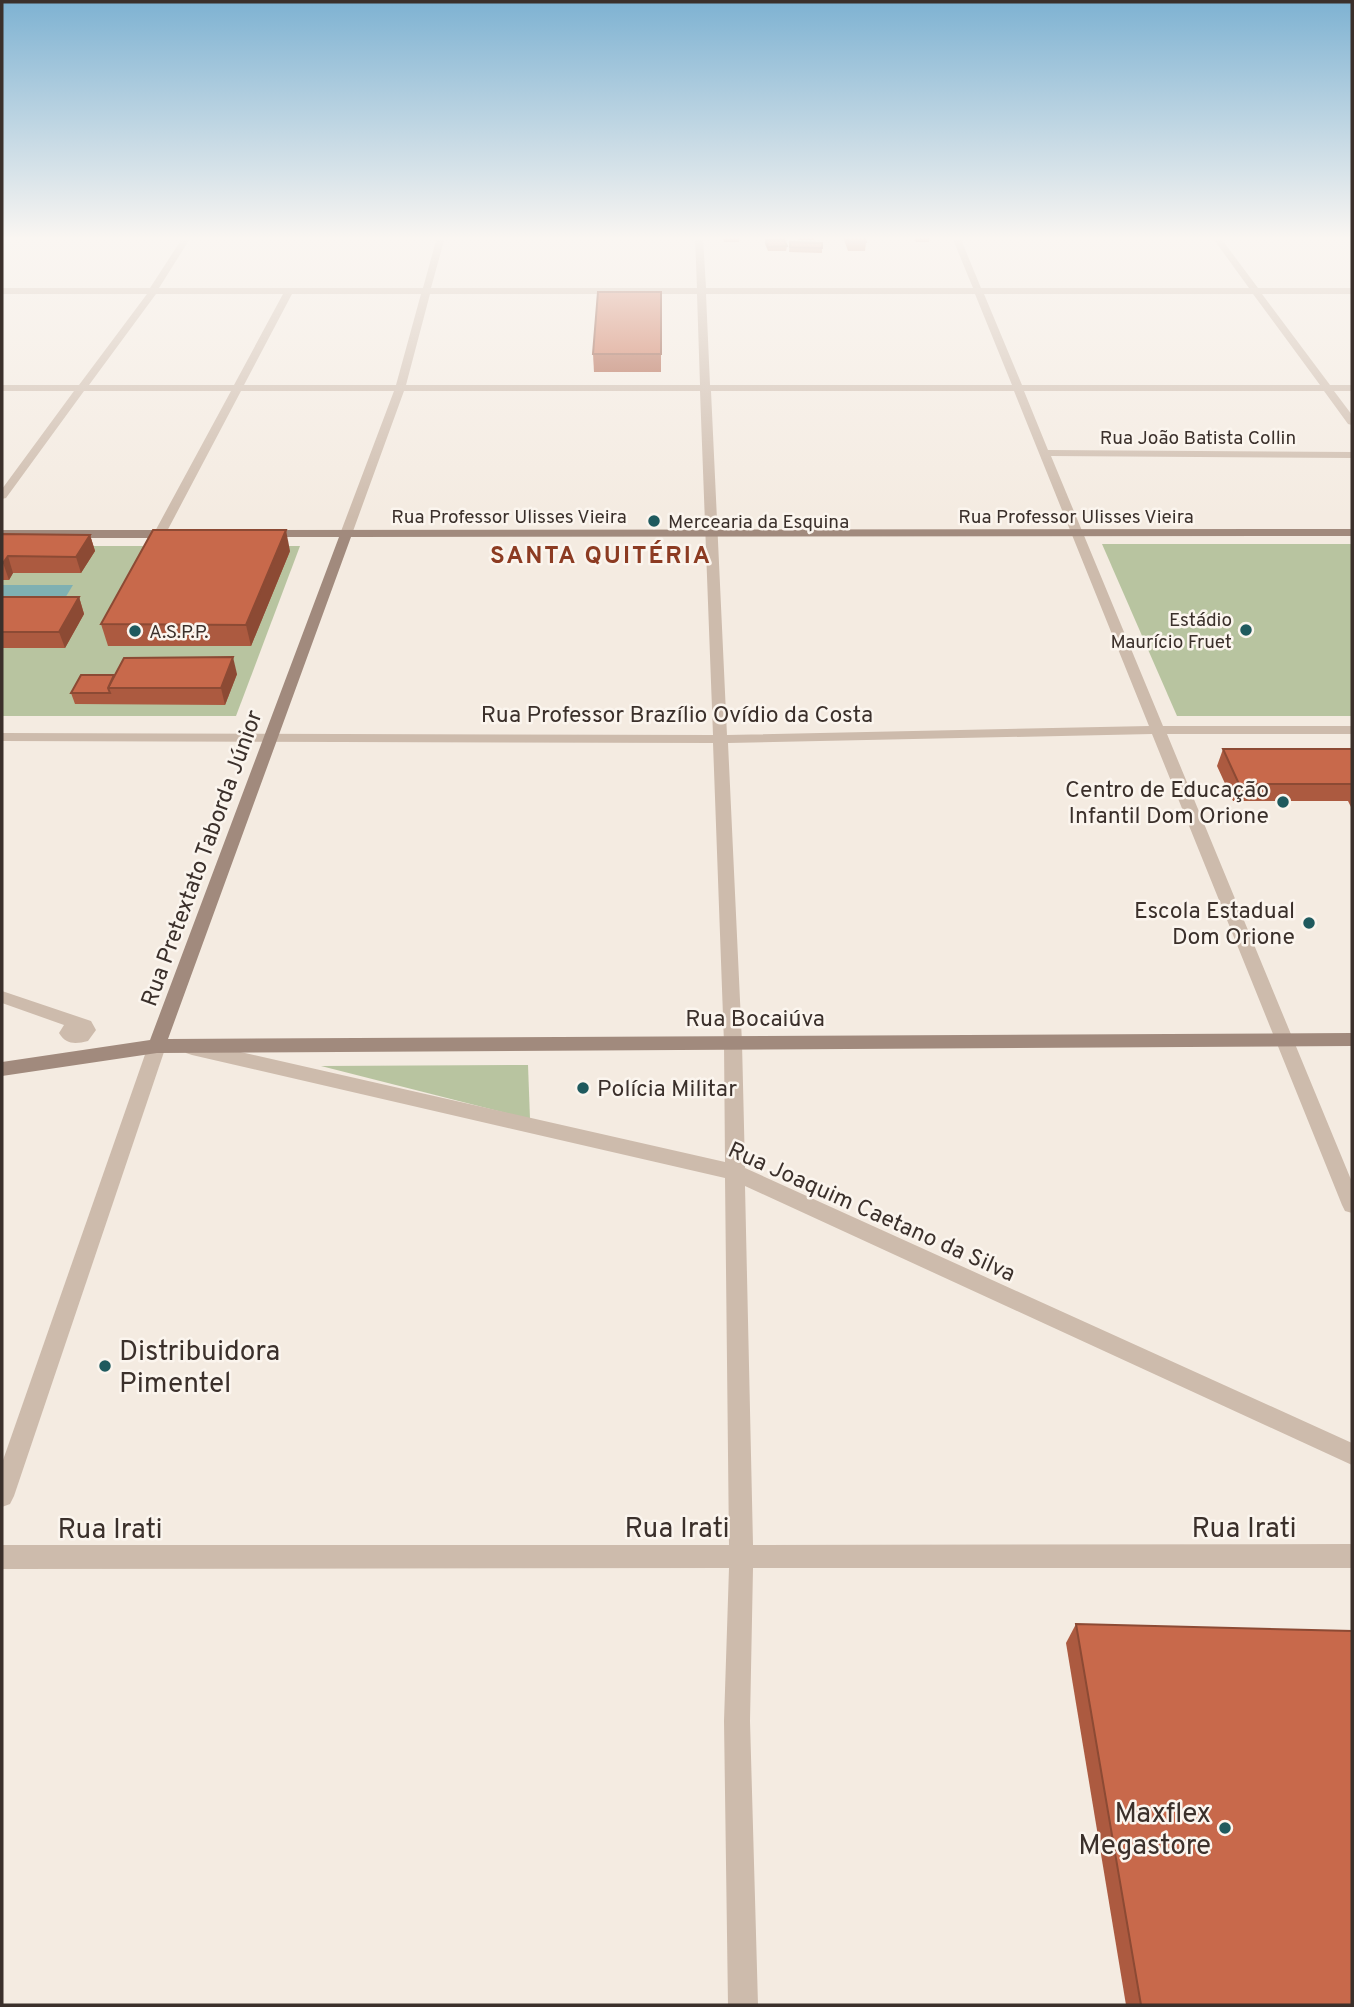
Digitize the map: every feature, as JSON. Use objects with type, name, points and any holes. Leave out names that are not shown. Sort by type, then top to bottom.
[{"type":"street","points":[[2,496],[124,331]]},
{"type":"street","points":[[159,534],[267,331]]},
{"type":"street","name":"Rua Pretextato Taborda Júnior","points":[[2,1496],[157,1046],[400,388],[415,331]]},
{"type":"street","points":[[703,331],[733,1043],[741,1557],[737,1721],[743,2005]]},
{"type":"street","points":[[995,331],[1352,1205]]},
{"type":"street","points":[[1283,331],[1352,422]]},
{"type":"street","points":[[2,388],[1352,388]]},
{"type":"street","name":"Rua João Batista Collin","points":[[1044,453],[1352,455]]},
{"type":"street","name":"Rua Professor Ulisses Vieira","points":[[253,534],[1352,533]]},
{"type":"street","points":[[2,534],[186,534]]},
{"type":"street","name":"Rua Professor Brazílio Ovídio da Costa","points":[[2,737],[718,738],[1158,730],[1352,730]]},
{"type":"street","points":[[2,997],[57,1014],[75,1024]]},
{"type":"street","name":"Rua Bocaiúva","points":[[2,1069],[157,1046],[1352,1040]]},
{"type":"street","name":"Rua Joaquim Caetano da Silva","points":[[185,1046],[734,1172],[1352,1454]]},
{"type":"street","name":"Rua Irati","points":[[2,1558],[1352,1556]]},
{"type":"green space","name":"Estádio Maurício Fruet","points":[[1102,544],[1352,544],[1352,716],[1177,716]]},
{"type":"green space","name":"A.S.P.P.","points":[[2,546],[300,546],[236,716],[2,716]]},
{"type":"green space","points":[[528,1065],[530,1119],[321,1066]]},
{"type":"water","points":[[2,585],[73,585],[62,603],[2,603]]},
{"type":"building","points":[[595,331],[661,331],[661,354],[593,354]]},
{"type":"building","points":[[153,530],[286,530],[246,625],[101,624]]},
{"type":"building","points":[[2,534],[90,535],[76,557],[8,556],[2,563]]},
{"type":"building","points":[[2,597],[79,597],[59,632],[2,632]]},
{"type":"building","points":[[233,657],[221,688],[108,688],[124,658]]},
{"type":"building","points":[[81,675],[114,675],[108,688],[110,693],[71,693]]},
{"type":"building","points":[[1223,749],[1352,749],[1352,784],[1239,784]]},
{"type":"building","name":"Maxflex Megastore","points":[[1076,1624],[1352,1631],[1352,2005],[1141,2005]]},
{"type":"place","name":"Mercearia da Esquina","points":[[654,521]]},
{"type":"place","name":"Estádio Maurício Fruet","points":[[1246,630]]},
{"type":"place","name":"A.S.P.P.","points":[[135,631]]},
{"type":"place","name":"Centro de Educação Infantil Dom Orione","points":[[1283,802]]},
{"type":"place","name":"Escola Estadual Dom Orione","points":[[1309,923]]},
{"type":"place","name":"Polícia Militar","points":[[583,1088]]},
{"type":"place","name":"Distribuidora Pimentel","points":[[105,1366]]},
{"type":"place","name":"Maxflex Megastore","points":[[1225,1828]]},
{"type":"district","name":"SANTA QUITÉRIA","points":[[601,555]]}]
